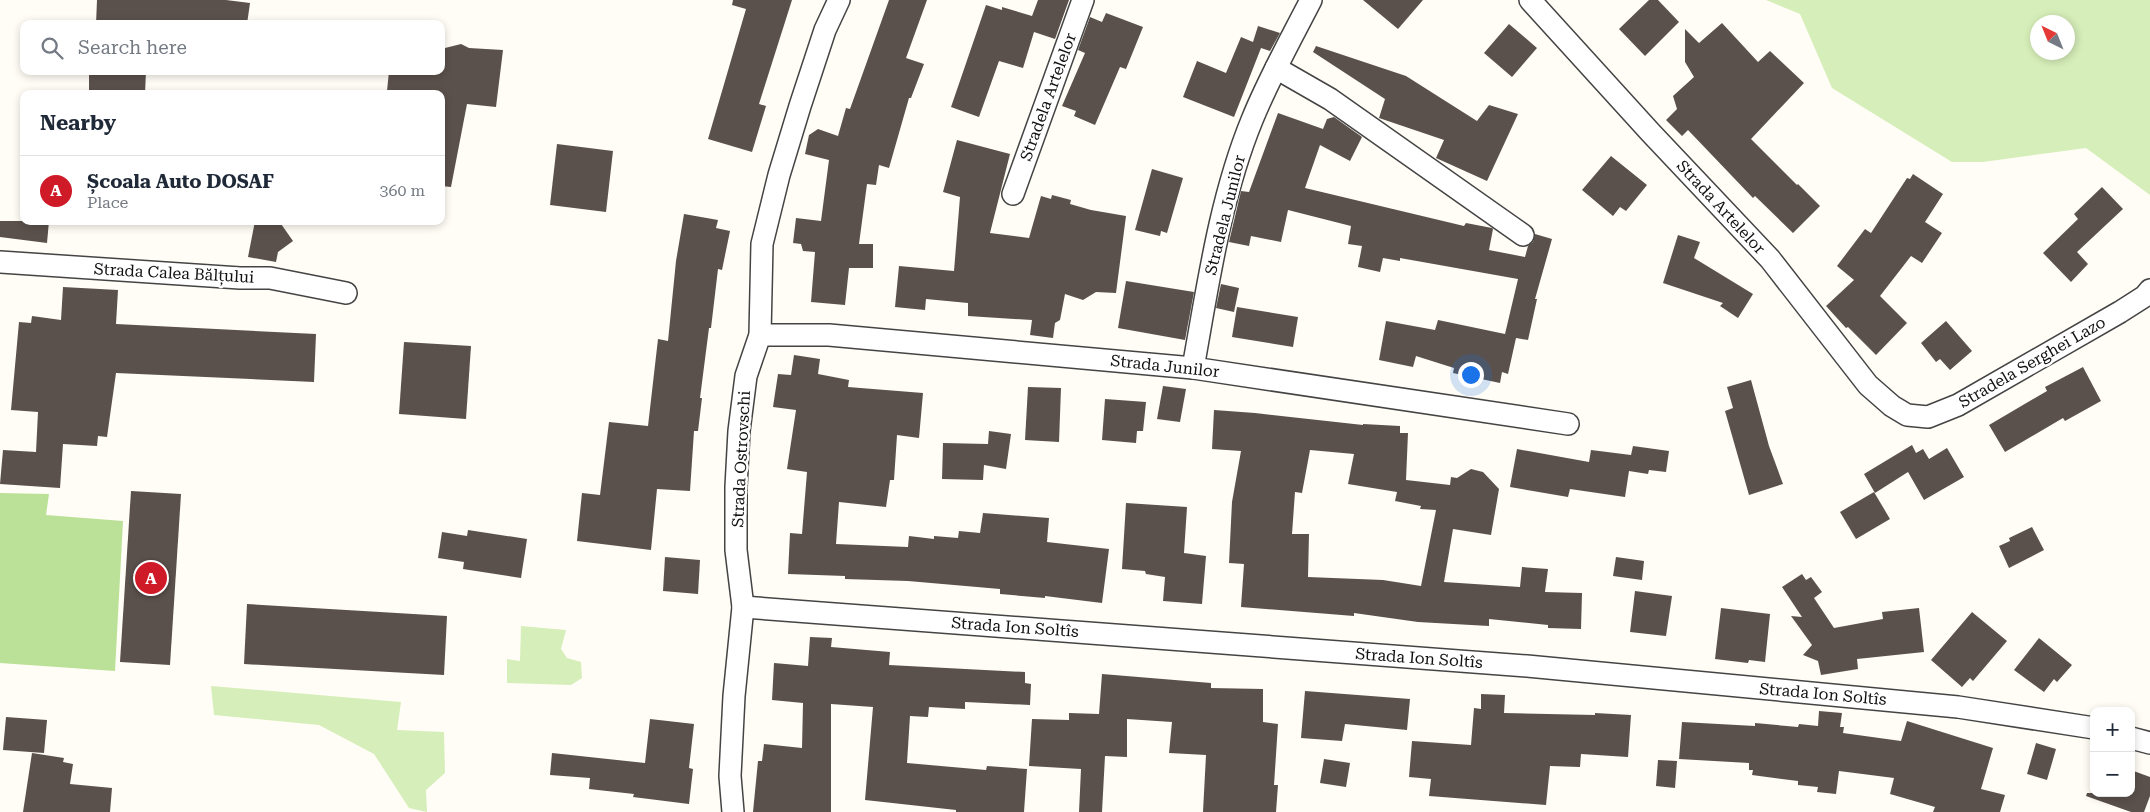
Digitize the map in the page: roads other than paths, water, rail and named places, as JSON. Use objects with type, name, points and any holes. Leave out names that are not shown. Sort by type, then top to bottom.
[{"type":"street","name":"Strada Ostrovschi","points":[[733,812],[730,776],[734,696],[743,607],[736,550],[736,487],[739,431],[746,376],[760,335],[762,244],[779,175],[800,106],[825,30],[839,0]]},
{"type":"street","name":"Stradela Artelelor","points":[[1013,194],[1083,0]]},
{"type":"street","name":"Stradela Junilor","points":[[1193,368],[1213,254],[1234,174],[1252,120],[1311,0]]},
{"type":"street","name":"Strada Artelelor","points":[[1530,0],[1651,133],[1770,259],[1868,385],[1892,406],[1907,415]]},
{"type":"street","points":[[1276,68],[1330,99],[1523,234]]},
{"type":"street","name":"Strada Calea Bălțului","points":[[0,262],[240,278],[270,278],[346,293]]},
{"type":"street","name":"Stradela Serghei Lazo","points":[[1907,415],[1928,417],[1958,405],[2148,294]]},
{"type":"street","name":"Strada Junilor","points":[[760,335],[829,335],[1193,368],[1568,424]]},
{"type":"street","name":"Strada Ion Soltîs","points":[[743,607],[1546,668],[1958,707],[2090,727]]},
{"type":"street","points":[[2135,739],[2150,743]]},
{"type":"place","name":"Școala Auto DOSAF","points":[[151,578]]}]
